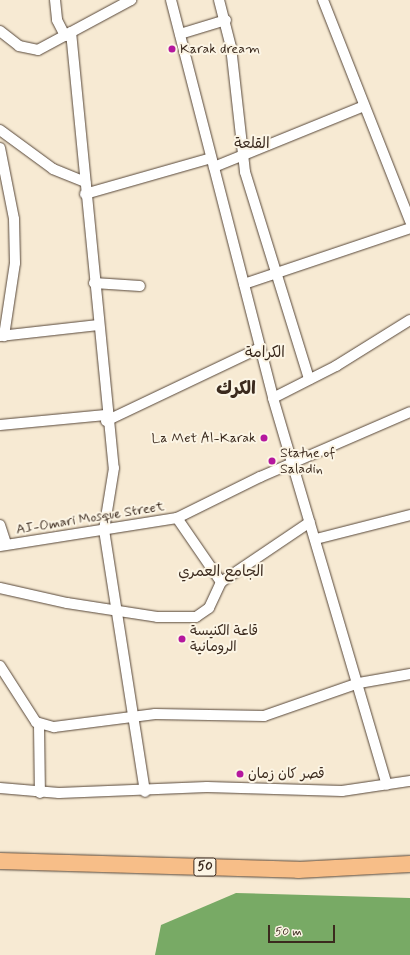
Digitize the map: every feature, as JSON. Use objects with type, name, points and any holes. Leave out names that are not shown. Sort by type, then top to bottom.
[{"type":"main road","name":"50","points":[[0,861],[298,870],[410,864]]},
{"type":"street","points":[[55,0],[57,20],[68,34],[85,182],[106,418],[114,468],[104,530],[115,609],[135,718],[145,792]]},
{"type":"street","points":[[0,31],[19,46],[32,50],[45,48],[131,0]]},
{"type":"street","points":[[171,0],[273,398],[359,683],[387,785]]},
{"type":"street","points":[[219,0],[226,20],[242,157],[274,272],[309,380]]},
{"type":"street","points":[[323,0],[410,221]]},
{"type":"street","points":[[180,34],[226,20]]},
{"type":"street","points":[[85,194],[242,157],[364,106]]},
{"type":"street","points":[[0,130],[53,169],[85,182]]},
{"type":"street","points":[[0,148],[14,219],[15,263],[2,336],[98,325]]},
{"type":"street","points":[[244,284],[274,272],[410,228]]},
{"type":"street","points":[[94,283],[140,286]]},
{"type":"street","points":[[273,398],[309,380],[410,320]]},
{"type":"street","points":[[0,425],[106,418],[260,348]]},
{"type":"street","name":"AI-Omari Mosque Street","points":[[3,545],[176,518],[292,464],[410,412]]},
{"type":"street","points":[[316,539],[410,515]]},
{"type":"street","points":[[176,518],[221,582]]},
{"type":"street","points":[[0,588],[67,603],[115,609],[157,617],[196,617],[209,608],[221,582],[310,522]]},
{"type":"street","points":[[0,525],[3,545]]},
{"type":"street","points":[[0,666],[39,726],[40,793]]},
{"type":"street","points":[[39,726],[54,727],[135,718],[155,714],[264,716],[359,683],[410,674]]},
{"type":"street","points":[[0,788],[40,793],[145,792],[207,788],[342,791],[410,781]]},
{"type":"green space","points":[[236,893],[410,898],[410,955],[155,955],[161,925]]},
{"type":"place","name":"Karak dream","points":[[172,49]]},
{"type":"place","name":"La Met Al-Karak","points":[[264,438]]},
{"type":"place","name":"Statue of Saladin","points":[[272,461]]},
{"type":"place","name":"قاعة الكنيسة الرومانية","points":[[182,639]]},
{"type":"place","name":"قصر كان زمان","points":[[240,774]]},
{"type":"district","name":"القلعة","points":[[252,145]]},
{"type":"district","name":"الكرامة","points":[[265,354]]},
{"type":"district","name":"الكرك","points":[[236,389]]},
{"type":"district","name":"الجامع العمري","points":[[221,573]]}]
